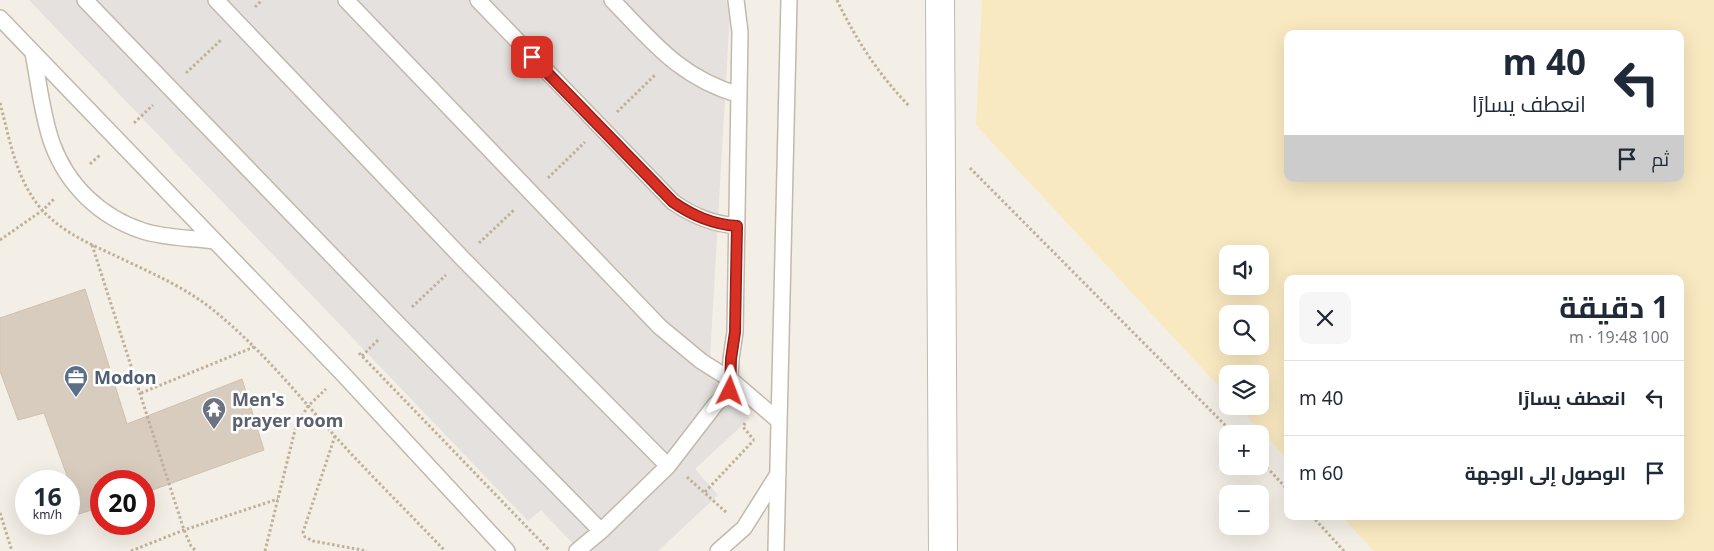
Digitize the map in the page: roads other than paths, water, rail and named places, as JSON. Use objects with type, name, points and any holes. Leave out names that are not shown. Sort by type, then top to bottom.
[{"type":"street","points":[[940,0],[943,551]]},
{"type":"lane","points":[[85,0],[601,531]]},
{"type":"lane","points":[[216,0],[464,258],[668,466]]},
{"type":"lane","points":[[346,0],[660,327],[701,361],[731,380],[779,420]]},
{"type":"lane","points":[[478,0],[673,202],[703,220],[737,226]]},
{"type":"lane","points":[[612,0],[671,60],[703,82],[739,95]]},
{"type":"lane","points":[[577,551],[601,531],[668,466],[715,405],[730,391],[731,359],[735,332],[740,32],[736,0]]},
{"type":"lane","points":[[776,551],[789,0]]},
{"type":"lane","points":[[0,18],[342,374],[507,551]]},
{"type":"lane","points":[[33,53],[52,142],[72,182],[87,198],[104,212],[123,223],[144,231],[214,241]]},
{"type":"lane","points":[[718,551],[744,528],[778,474]]},
{"type":"place","name":"Modon","points":[[76,398]]},
{"type":"place","name":"Men's prayer room","points":[[214,430]]}]
